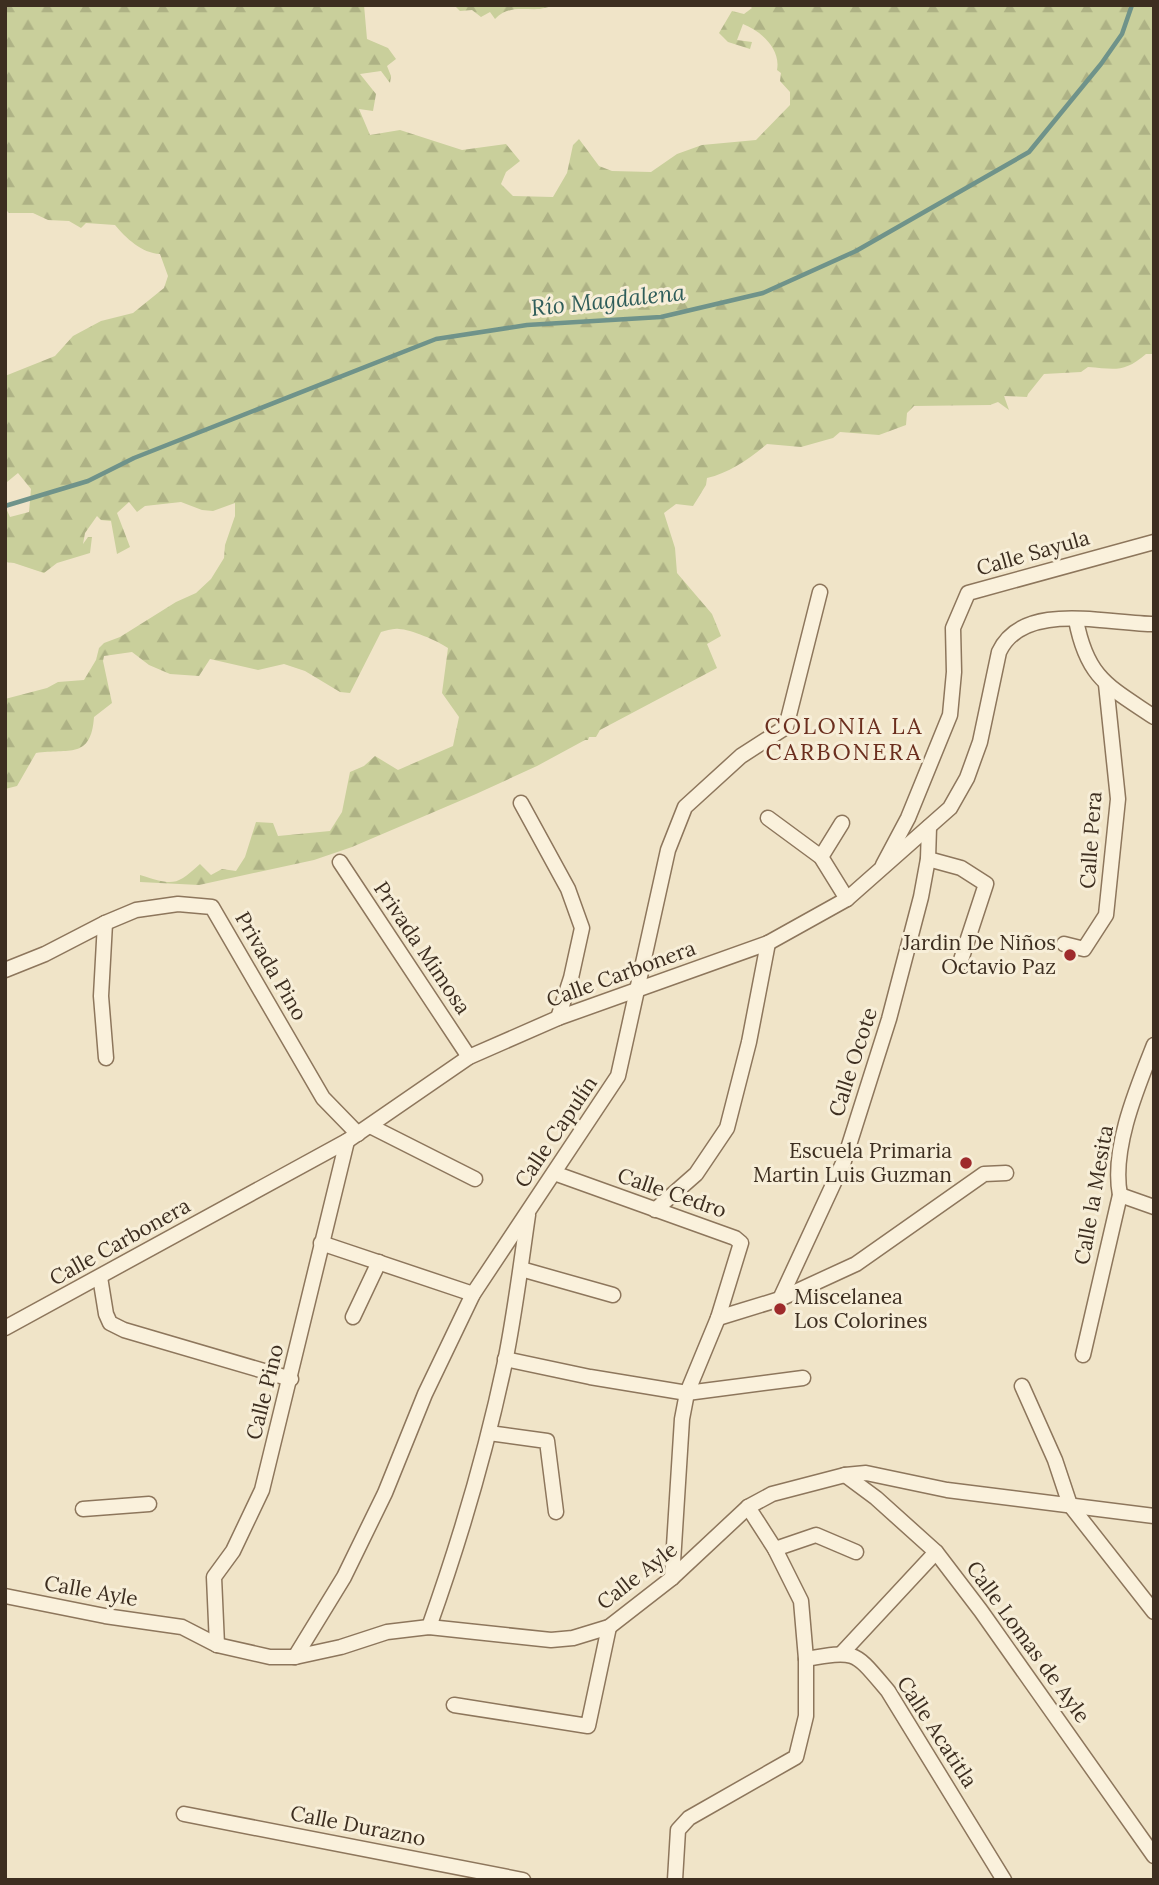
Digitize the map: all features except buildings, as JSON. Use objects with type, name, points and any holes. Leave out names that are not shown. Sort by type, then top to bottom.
[{"type":"street","name":"Calle Sayula","points":[[879,873],[908,818],[950,715],[954,672],[953,628],[968,593],[1154,542]]},
{"type":"street","name":"Calle Capulín","points":[[295,1657],[344,1577],[385,1493],[425,1394],[473,1294],[618,1076],[668,850],[685,807],[741,756],[786,727],[820,592]]},
{"type":"street","name":"Calle Carbonera","points":[[5,1328],[352,1138],[469,1057],[558,1018],[768,943],[847,899],[950,808],[967,778],[980,742],[999,652],[1004,640],[1017,629],[1035,622],[1056,619],[1154,624]]},
{"type":"street","points":[[1076,620],[1087,661],[1106,684],[1154,717]]},
{"type":"street","name":"Calle Pera","points":[[1065,944],[1084,949],[1106,915],[1118,799],[1106,684]]},
{"type":"street","points":[[521,803],[568,890],[582,928],[571,978],[558,1018]]},
{"type":"street","points":[[768,818],[821,857],[847,899]]},
{"type":"street","points":[[821,857],[842,823]]},
{"type":"street","name":"Calle Ocote","points":[[780,1300],[844,1161],[890,1019],[928,859],[929,827]]},
{"type":"street","points":[[928,859],[961,868],[986,884],[960,963]]},
{"type":"street","name":"Privada Mimosa","points":[[340,862],[469,1057]]},
{"type":"street","name":"Privada Pino","points":[[105,923],[136,910],[178,904],[212,907],[323,1098],[352,1138]]},
{"type":"street","points":[[5,970],[45,954],[105,923],[102,996],[106,1058]]},
{"type":"street","points":[[656,1210],[696,1174],[727,1128],[749,1042],[768,943]]},
{"type":"street","name":"Calle la Mesita","points":[[1083,1355],[1120,1195],[1118,1171],[1124,1139],[1154,1045]]},
{"type":"street","points":[[370,1125],[475,1179]]},
{"type":"street","name":"Calle Pino","points":[[217,1644],[214,1577],[233,1551],[262,1490],[291,1379],[321,1243],[352,1138]]},
{"type":"street","name":"Calle Cedro","points":[[554,1173],[735,1237],[741,1243],[718,1318]]},
{"type":"street","points":[[672,1578],[682,1419],[687,1393],[718,1318],[780,1300],[856,1264],[984,1174],[1006,1173]]},
{"type":"street","points":[[1120,1195],[1154,1207]]},
{"type":"street","points":[[429,1628],[459,1543],[489,1433],[505,1359],[529,1210]]},
{"type":"street","points":[[321,1243],[473,1294]]},
{"type":"street","points":[[353,1317],[379,1262]]},
{"type":"street","points":[[521,1269],[613,1296]]},
{"type":"street","points":[[100,1277],[106,1314],[110,1322],[117,1326],[291,1379]]},
{"type":"street","points":[[505,1359],[687,1393],[803,1378]]},
{"type":"street","points":[[1022,1385],[1055,1460],[1070,1506],[1154,1612]]},
{"type":"street","points":[[489,1433],[547,1441],[556,1512]]},
{"type":"street","name":"Calle Ayle","points":[[5,1596],[91,1614],[182,1627],[217,1644],[271,1657],[295,1657],[341,1647],[387,1632],[429,1628],[551,1640],[573,1638],[609,1628],[672,1578],[748,1507],[772,1494],[845,1475],[866,1473],[947,1490],[1154,1516]]},
{"type":"street","name":"Calle Lomas de Ayle","points":[[845,1475],[876,1498],[936,1552],[989,1622],[1154,1856]]},
{"type":"street","points":[[83,1508],[149,1504]]},
{"type":"street","points":[[686,1880],[675,1879],[678,1830],[689,1818],[796,1757],[806,1716],[806,1659],[801,1601],[775,1549],[748,1507]]},
{"type":"street","points":[[775,1549],[816,1535],[856,1552]]},
{"type":"street","points":[[806,1659],[842,1653],[936,1552]]},
{"type":"street","points":[[454,1705],[588,1726],[609,1628]]},
{"type":"street","name":"Calle Acatitla","points":[[842,1653],[855,1656],[866,1665],[888,1691],[1004,1880]]},
{"type":"street","name":"Calle Durazno","points":[[184,1814],[523,1880]]},
{"type":"green space","points":[[5,5],[364,5],[367,39],[388,48],[396,59],[387,66],[391,76],[390,83],[381,71],[360,74],[376,94],[373,111],[359,109],[370,135],[400,130],[462,150],[506,144],[520,161],[506,172],[501,184],[513,196],[553,197],[567,173],[573,145],[579,139],[599,166],[612,171],[651,172],[677,154],[702,145],[756,140],[790,105],[790,92],[780,81],[781,73],[777,70],[776,55],[763,36],[743,24],[737,40],[752,42],[750,49],[728,42],[719,33],[732,11],[744,14],[752,8],[749,5],[1154,5],[1154,354],[1146,354],[1125,367],[1088,367],[1081,372],[1044,374],[1027,397],[1004,396],[1009,410],[998,402],[990,405],[914,406],[907,413],[906,425],[879,435],[840,432],[833,438],[801,447],[767,444],[738,465],[707,478],[706,485],[693,506],[676,504],[664,513],[675,548],[677,573],[712,614],[721,636],[707,644],[717,668],[600,730],[596,737],[589,737],[588,740],[537,766],[352,847],[314,860],[199,885],[140,882],[140,875],[173,882],[185,877],[200,864],[211,875],[222,869],[236,871],[245,857],[256,822],[273,823],[278,836],[330,831],[342,812],[350,772],[364,766],[375,756],[398,770],[453,746],[459,717],[442,693],[448,648],[404,630],[381,632],[350,693],[340,692],[305,671],[284,664],[258,670],[210,659],[199,676],[170,674],[149,665],[132,652],[104,656],[112,703],[94,717],[88,740],[83,746],[68,751],[36,753],[17,786],[5,789],[5,699],[47,688],[58,682],[84,680],[104,643],[120,637],[176,602],[196,593],[211,579],[224,558],[225,545],[235,516],[235,503],[213,511],[181,502],[145,506],[137,512],[129,502],[117,513],[130,547],[117,554],[111,521],[101,520],[97,516],[85,533],[83,544],[88,537],[92,537],[90,553],[57,563],[44,573],[5,562],[5,506],[10,517],[29,512],[31,489],[18,473],[7,482],[5,376],[55,356],[73,336],[101,321],[133,313],[164,288],[168,276],[160,254],[140,248],[115,225],[86,223],[81,228],[69,221],[48,220],[33,213],[9,213],[5,209]]},
{"type":"green space","points":[[454,5],[557,5],[540,9],[511,10],[495,19],[490,12],[481,17],[472,10],[460,11]]},
{"type":"waterway","name":"Río Magdalena","points":[[5,506],[88,481],[134,458],[436,339],[527,325],[661,317],[763,293],[856,251],[1029,152],[1101,64],[1122,34],[1132,5]]},
{"type":"place","name":"Jardin De Niños Octavio Paz","points":[[1070,955]]},
{"type":"place","name":"Escuela Primaria Martin Luis Guzman","points":[[966,1163]]},
{"type":"place","name":"Miscelanea Los Colorines","points":[[780,1309]]},
{"type":"district","name":"COLONIA LA CARBONERA","points":[[844,739]]}]
